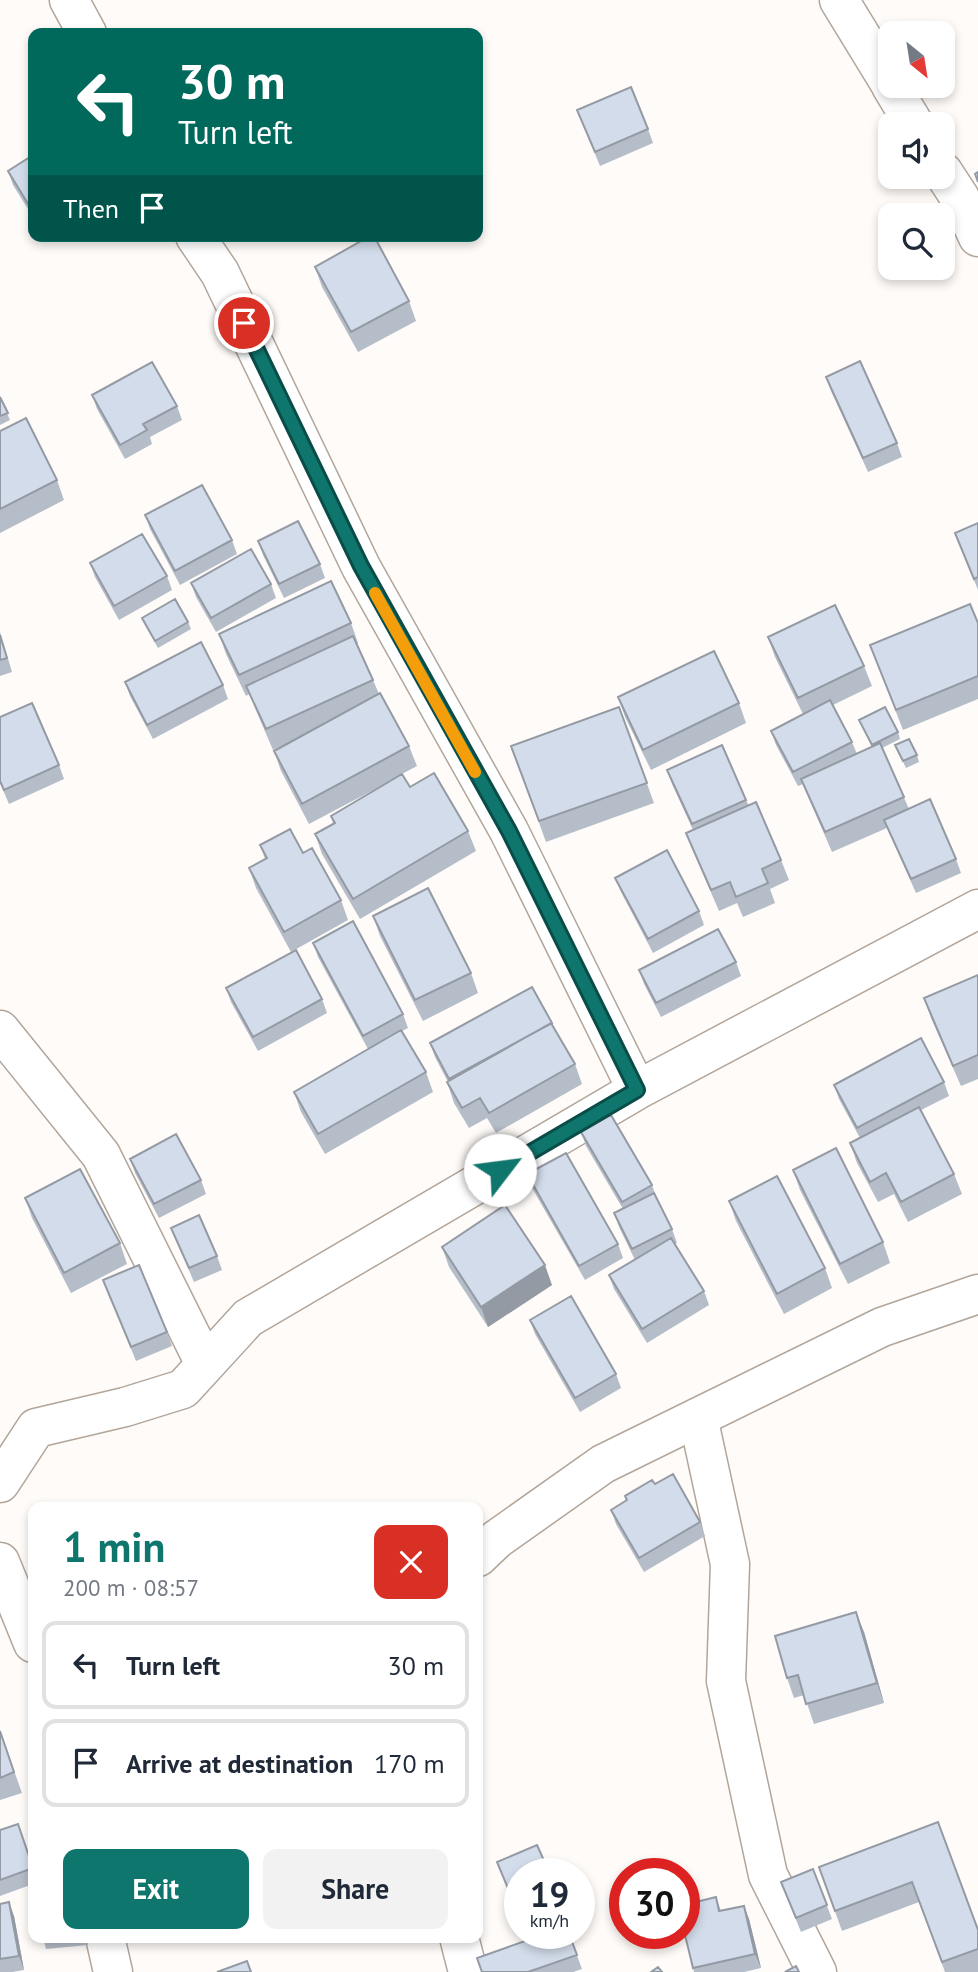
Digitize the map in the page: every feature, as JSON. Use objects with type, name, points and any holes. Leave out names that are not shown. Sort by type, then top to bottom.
[{"type":"street","points":[[69,0],[85,28]]},
{"type":"street","points":[[839,0],[878,64]]},
{"type":"street","points":[[954,189],[978,237]]},
{"type":"street","points":[[199,242],[220,273],[361,566],[509,831],[637,1090]]},
{"type":"street","points":[[0,1483],[36,1428],[183,1390],[248,1318],[637,1090],[978,909]]},
{"type":"street","points":[[0,1030],[101,1155],[205,1364]]},
{"type":"street","points":[[483,1552],[497,1539],[603,1464],[882,1327],[978,1294]]},
{"type":"street","points":[[882,1327],[978,1303]]},
{"type":"street","points":[[698,1417],[730,1564],[726,1681],[768,1875],[817,1972]]},
{"type":"street","points":[[0,1562],[28,1631]]},
{"type":"street","points":[[106,1943],[113,1972]]},
{"type":"street","points":[[461,1943],[468,1972]]},
{"type":"building","points":[[631,87],[648,129],[595,152],[577,110]]},
{"type":"building","points":[[28,158],[28,204],[8,171]]},
{"type":"building","points":[[359,242],[377,242],[409,301],[351,332],[315,267]]},
{"type":"building","points":[[860,361],[897,443],[863,458],[826,377]]},
{"type":"building","points":[[152,362],[177,406],[143,424],[147,430],[120,445],[92,395]]},
{"type":"building","points":[[0,397],[8,413],[0,416]]},
{"type":"building","points":[[26,418],[57,480],[0,509],[0,431]]},
{"type":"building","points":[[202,485],[232,540],[175,571],[145,515]]},
{"type":"building","points":[[298,521],[320,564],[279,584],[258,541]]},
{"type":"building","points":[[978,523],[978,577],[974,579],[955,533]]},
{"type":"building","points":[[142,534],[167,576],[114,606],[90,563]]},
{"type":"building","points":[[251,549],[271,584],[211,618],[191,583]]},
{"type":"building","points":[[331,581],[351,623],[239,675],[219,634]]},
{"type":"building","points":[[175,599],[188,622],[155,641],[142,618]]},
{"type":"building","points":[[970,604],[978,623],[978,676],[896,710],[870,645]]},
{"type":"building","points":[[835,605],[864,666],[798,698],[768,637]]},
{"type":"building","points":[[0,635],[7,658],[0,660]]},
{"type":"building","points":[[353,636],[373,680],[266,729],[246,686]]},
{"type":"building","points":[[201,642],[223,685],[147,725],[125,682]]},
{"type":"building","points":[[714,651],[739,703],[643,750],[618,697]]},
{"type":"building","points":[[380,693],[409,746],[302,804],[274,751]]},
{"type":"building","points":[[830,700],[852,742],[793,772],[771,731]]},
{"type":"building","points":[[32,703],[59,765],[4,790],[0,781],[0,717]]},
{"type":"building","points":[[619,707],[647,783],[539,821],[511,746]]},
{"type":"building","points":[[885,707],[898,732],[872,745],[859,720]]},
{"type":"building","points":[[909,739],[917,755],[903,761],[895,745]]},
{"type":"building","points":[[880,743],[904,797],[825,832],[801,779]]},
{"type":"building","points":[[722,745],[746,800],[692,824],[667,770]]},
{"type":"building","points":[[434,773],[468,831],[353,899],[315,834],[335,823],[331,816],[402,774],[410,787]]},
{"type":"building","points":[[930,799],[956,859],[911,879],[884,820]]},
{"type":"building","points":[[756,802],[781,860],[762,869],[768,883],[736,897],[730,882],[711,890],[686,833]]},
{"type":"building","points":[[290,829],[303,853],[312,848],[341,900],[284,932],[249,868],[267,858],[260,845]]},
{"type":"building","points":[[667,850],[699,911],[648,939],[615,878]]},
{"type":"building","points":[[428,888],[471,973],[415,1000],[373,916]]},
{"type":"building","points":[[353,921],[403,1014],[363,1036],[313,943]]},
{"type":"building","points":[[718,929],[736,962],[656,1003],[639,970]]},
{"type":"building","points":[[296,950],[322,999],[253,1037],[226,988]]},
{"type":"building","points":[[978,975],[978,1055],[953,1066],[924,998]]},
{"type":"building","points":[[532,987],[552,1023],[449,1079],[430,1043]]},
{"type":"building","points":[[551,1023],[575,1064],[489,1113],[480,1098],[462,1108],[447,1082]]},
{"type":"building","points":[[401,1030],[426,1072],[318,1134],[294,1092]]},
{"type":"building","points":[[921,1038],[944,1082],[857,1128],[834,1085]]},
{"type":"building","points":[[919,1107],[954,1174],[901,1202],[886,1173],[870,1182],[850,1143]]},
{"type":"building","points":[[611,1115],[652,1185],[622,1202],[581,1132]]},
{"type":"building","points":[[176,1134],[201,1180],[154,1204],[130,1159]]},
{"type":"building","points":[[836,1148],[883,1242],[840,1264],[793,1170]]},
{"type":"building","points":[[566,1153],[618,1244],[579,1266],[527,1174]]},
{"type":"building","points":[[80,1169],[120,1243],[64,1273],[25,1198]]},
{"type":"building","points":[[777,1176],[825,1268],[777,1294],[729,1201]]},
{"type":"building","points":[[654,1193],[672,1229],[632,1249],[614,1213]]},
{"type":"building","points":[[505,1205],[545,1265],[481,1307],[442,1247]]},
{"type":"building","points":[[199,1215],[217,1256],[189,1268],[171,1228]]},
{"type":"building","points":[[671,1238],[704,1291],[642,1329],[609,1275]]},
{"type":"building","points":[[139,1265],[167,1332],[131,1347],[103,1280]]},
{"type":"building","points":[[571,1296],[616,1374],[575,1398],[530,1320]]},
{"type":"building","points":[[673,1474],[700,1522],[639,1558],[611,1510],[627,1500],[625,1496],[652,1480],[655,1484]]},
{"type":"building","points":[[856,1612],[877,1683],[806,1704],[798,1675],[787,1678],[775,1636]]},
{"type":"building","points":[[0,1731],[14,1772],[0,1778]]},
{"type":"building","points":[[938,1822],[978,1930],[978,1949],[942,1962],[912,1882],[835,1911],[819,1867]]},
{"type":"building","points":[[18,1824],[28,1853],[28,1870],[0,1880],[0,1830]]},
{"type":"building","points":[[537,1845],[543,1858],[506,1858]]},
{"type":"building","points":[[504,1859],[504,1879],[497,1862]]},
{"type":"building","points":[[813,1869],[827,1905],[796,1918],[781,1882]]},
{"type":"building","points":[[716,1897],[719,1911],[744,1906],[755,1954],[693,1968],[688,1949],[700,1949],[700,1901]]},
{"type":"building","points":[[9,1902],[19,1956],[0,1959],[0,1904]]},
{"type":"building","points":[[504,1948],[575,1949],[577,1955],[528,1972],[482,1972],[477,1958]]},
{"type":"building","points":[[247,1961],[251,1972],[217,1972]]},
{"type":"building","points":[[796,1966],[799,1972],[785,1972]]},
{"type":"slow traffic","points":[[375,593],[475,772]]},
{"type":"route","points":[[244,323],[361,566],[509,831],[637,1090],[500,1170]]}]
